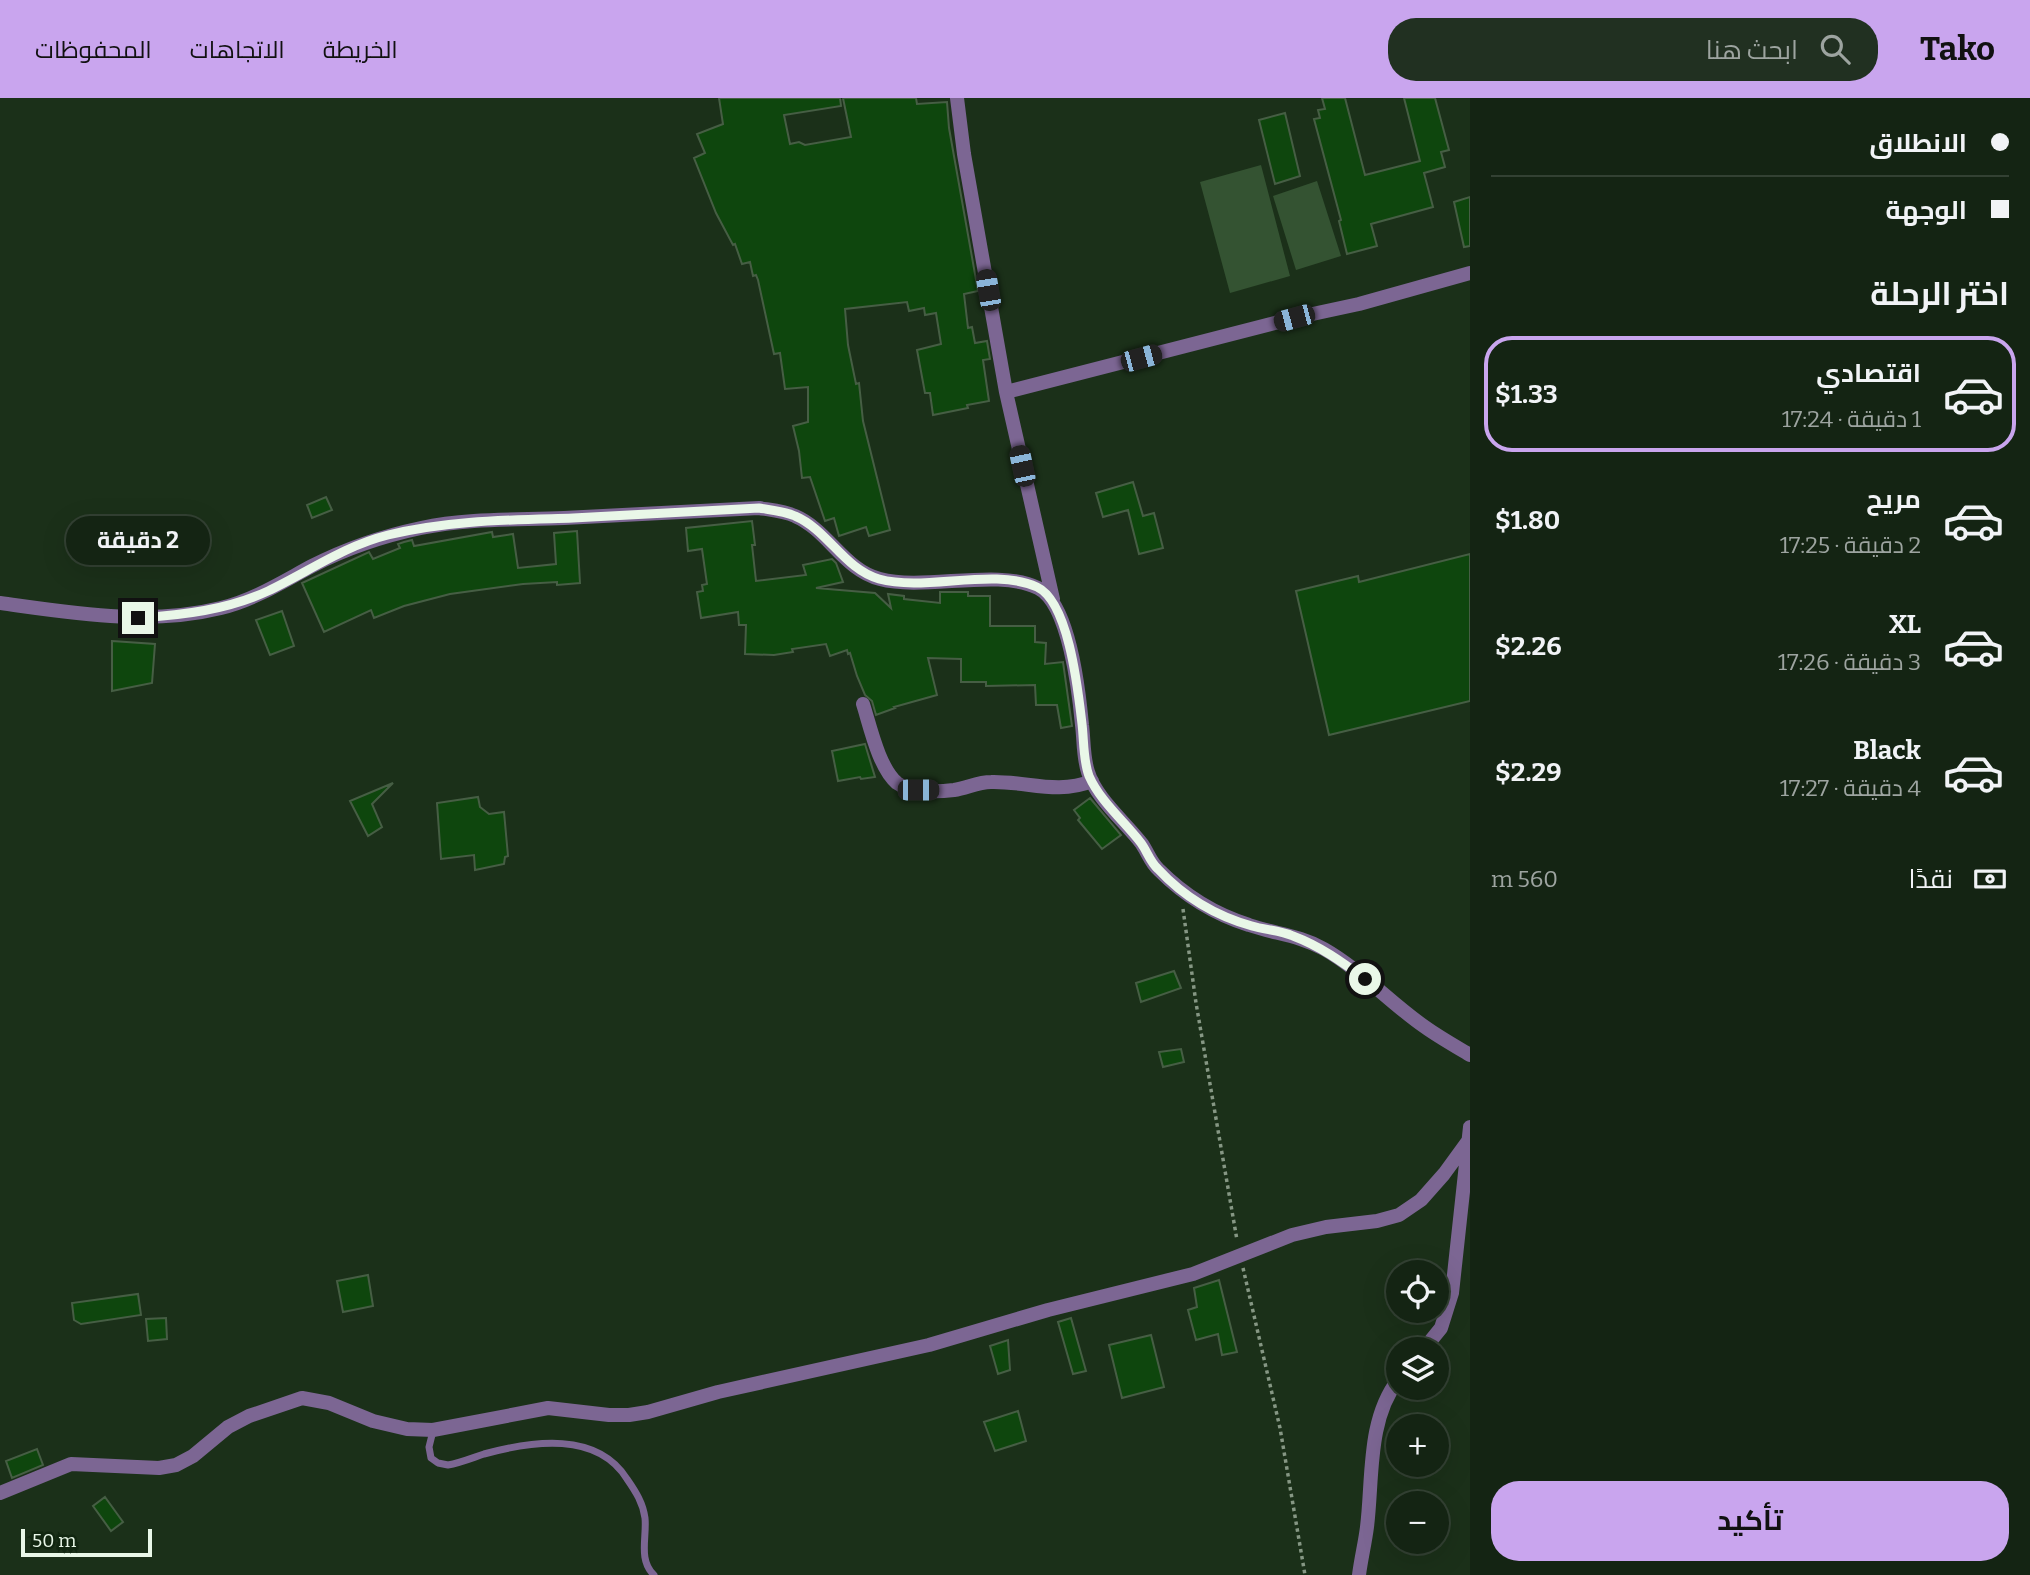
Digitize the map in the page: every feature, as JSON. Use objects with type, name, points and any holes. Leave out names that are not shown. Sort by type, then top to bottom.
[{"type":"street","points":[[957,98],[964,153],[1006,392],[1052,599],[1066,634],[1088,773],[1092,781],[1142,844],[1157,868],[1180,890],[1200,904],[1228,917],[1251,926],[1290,934],[1325,950],[1424,1027],[1470,1055]]},
{"type":"street","points":[[1006,392],[1294,318],[1359,304],[1470,273]]},
{"type":"street","points":[[0,603],[138,618],[185,615],[222,608],[268,591],[313,565],[355,546],[425,527],[491,521],[759,508],[796,516],[843,557],[864,572],[880,579],[911,582],[1016,582],[1038,588],[1052,599]]},
{"type":"street","points":[[863,704],[886,771],[904,788],[955,790],[980,782],[993,782],[1063,789],[1076,788],[1092,781]]},
{"type":"street","points":[[0,1493],[71,1464],[159,1468],[176,1465],[193,1456],[228,1427],[249,1416],[302,1398],[329,1403],[373,1421],[407,1429],[433,1430],[548,1408],[609,1416],[648,1412],[719,1392],[929,1345],[1048,1310],[1193,1274],[1292,1235],[1315,1229],[1377,1222],[1399,1215],[1421,1200],[1444,1174],[1469,1134]]},
{"type":"street","points":[[1434,1337],[1441,1328],[1452,1293],[1469,1134]]},
{"type":"street","points":[[1359,1575],[1367,1529],[1376,1429],[1386,1399]]},
{"type":"lane","points":[[433,1430],[429,1447],[430,1458],[448,1465],[510,1448],[547,1444],[581,1445],[603,1453],[621,1469],[639,1497],[645,1521],[645,1558],[649,1571],[654,1575]]},
{"type":"path","points":[[1180,890],[1196,1003],[1240,1256],[1280,1428],[1305,1575]]},
{"type":"green space","points":[[1261,165],[1290,276],[1230,293],[1200,182]]},
{"type":"green space","points":[[1317,181],[1341,256],[1296,270],[1273,196]]},
{"type":"building","points":[[719,98],[840,98],[841,106],[784,115],[790,144],[799,142],[805,145],[851,137],[843,98],[916,98],[917,104],[947,102],[949,128],[978,291],[964,294],[968,328],[972,327],[975,343],[987,341],[990,359],[983,360],[989,401],[933,415],[930,393],[925,393],[917,350],[941,344],[936,313],[925,315],[924,308],[909,311],[907,302],[845,309],[848,345],[856,384],[859,383],[863,421],[890,530],[869,536],[866,527],[839,536],[834,518],[825,521],[810,477],[802,478],[793,426],[808,422],[808,387],[785,389],[780,353],[774,354],[758,280],[756,275],[753,276],[750,262],[742,264],[735,244],[733,245],[716,213],[694,158],[705,153],[697,134],[723,124]]},
{"type":"building","points":[[1322,98],[1345,98],[1365,175],[1420,161],[1404,98],[1435,98],[1449,150],[1441,152],[1445,167],[1424,173],[1433,207],[1371,224],[1377,246],[1347,254],[1339,221],[1341,220],[1314,119],[1320,118],[1318,110],[1325,109]]},
{"type":"building","points":[[1285,113],[1300,176],[1275,184],[1259,120]]},
{"type":"building","points":[[1470,197],[1470,246],[1464,247],[1454,202]]},
{"type":"building","points":[[1133,482],[1143,516],[1154,513],[1163,548],[1139,554],[1128,510],[1103,517],[1096,493]]},
{"type":"building","points":[[326,497],[332,510],[312,518],[307,505]]},
{"type":"building","points":[[752,521],[756,581],[806,575],[803,565],[832,559],[843,582],[816,588],[875,593],[891,608],[888,594],[904,596],[904,599],[940,603],[940,592],[968,592],[968,596],[990,596],[990,626],[1035,626],[1035,642],[1046,643],[1045,664],[1063,662],[1072,726],[1061,728],[1057,705],[1036,705],[1035,685],[986,686],[986,682],[961,682],[961,659],[928,658],[937,695],[876,715],[847,650],[830,656],[826,644],[792,649],[793,652],[774,655],[745,654],[746,625],[739,625],[738,612],[701,618],[697,592],[703,591],[702,585],[707,584],[702,549],[688,551],[686,528]]},
{"type":"building","points":[[577,531],[580,583],[523,584],[450,594],[404,606],[374,618],[371,610],[324,632],[302,583],[369,552],[373,559],[400,548],[398,544],[404,542],[412,540],[414,546],[492,532],[493,537],[513,534],[518,568],[556,564],[554,533]]},
{"type":"building","points":[[1470,554],[1470,701],[1329,735],[1296,591],[1358,576],[1359,582]]},
{"type":"building","points":[[282,611],[294,646],[270,655],[256,620]]},
{"type":"building","points":[[112,641],[155,644],[152,683],[112,691]]},
{"type":"building","points":[[865,744],[875,777],[838,781],[832,751]]},
{"type":"building","points":[[393,783],[372,804],[382,827],[368,836],[350,801]]},
{"type":"building","points":[[478,797],[480,807],[489,814],[504,812],[508,856],[505,857],[504,864],[475,870],[474,855],[441,859],[437,803]]},
{"type":"building","points":[[1090,798],[1121,835],[1102,849],[1078,820],[1080,818],[1074,810]]},
{"type":"building","points":[[1174,971],[1181,988],[1141,1002],[1136,983]]},
{"type":"building","points":[[1181,1049],[1184,1062],[1163,1067],[1159,1052]]},
{"type":"building","points":[[368,1275],[373,1306],[343,1312],[337,1281]]},
{"type":"building","points":[[1219,1280],[1237,1352],[1222,1355],[1218,1334],[1196,1340],[1188,1310],[1197,1307],[1194,1288]]},
{"type":"building","points":[[138,1294],[141,1315],[81,1324],[74,1320],[72,1303]]},
{"type":"building","points":[[166,1318],[167,1339],[148,1341],[146,1319]]},
{"type":"building","points":[[1071,1318],[1086,1371],[1073,1374],[1058,1322]]},
{"type":"building","points":[[1151,1335],[1164,1387],[1122,1398],[1109,1345]]},
{"type":"building","points":[[1008,1340],[1010,1370],[998,1374],[990,1346]]},
{"type":"building","points":[[1018,1411],[1026,1441],[995,1451],[984,1422]]},
{"type":"building","points":[[37,1449],[43,1465],[12,1478],[6,1461]]},
{"type":"building","points":[[105,1497],[123,1522],[111,1531],[93,1506]]},
{"type":"route","points":[[138,618],[185,615],[222,608],[268,591],[313,565],[355,546],[425,527],[491,521],[759,508],[796,516],[821,535],[843,557],[864,572],[880,579],[911,582],[1016,582],[1038,588],[1052,599],[1066,634],[1074,672],[1088,773],[1099,792],[1142,844],[1149,859],[1180,890],[1200,904],[1251,926],[1290,934],[1325,950],[1365,979]]}]
